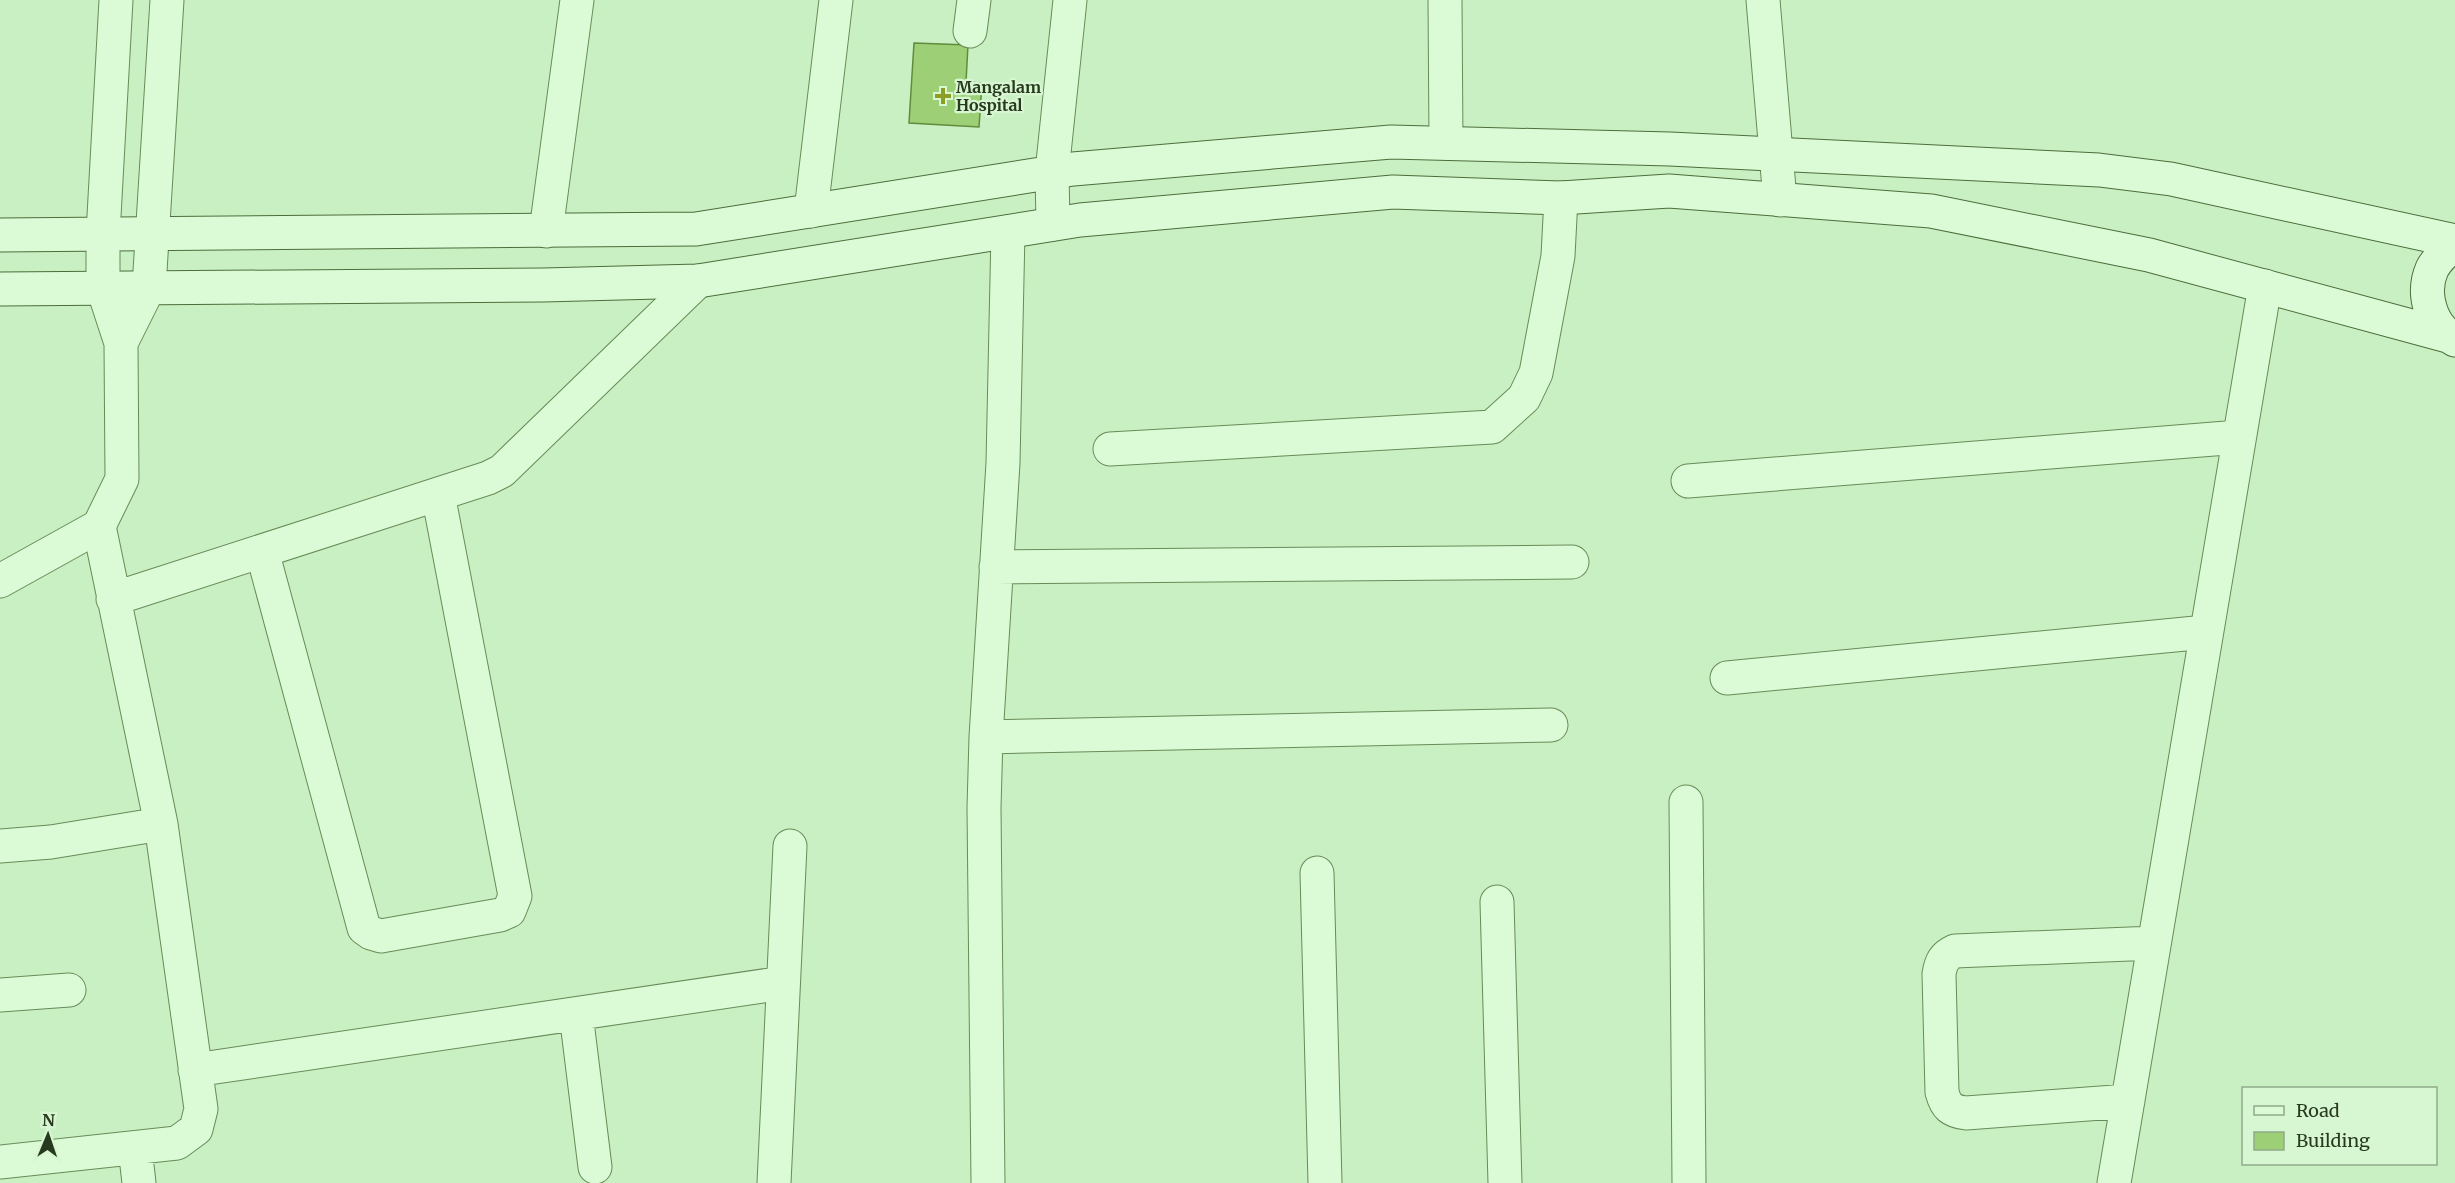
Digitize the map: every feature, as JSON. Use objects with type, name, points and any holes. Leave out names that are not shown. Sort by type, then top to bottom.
[{"type":"street","points":[[0,581],[99,526],[122,478],[120,343],[103,288],[103,234],[116,0]]},
{"type":"street","points":[[120,343],[149,288],[167,0]]},
{"type":"street","points":[[546,231],[577,0]]},
{"type":"street","points":[[811,211],[837,0]]},
{"type":"street","points":[[1053,224],[1052,172],[1070,0]]},
{"type":"street","points":[[1445,0],[1446,143]]},
{"type":"street","points":[[1763,0],[1780,200]]},
{"type":"street","points":[[0,235],[696,229],[1052,172],[1391,142],[1775,154],[2099,170],[2160,178],[2455,243]]},
{"type":"street","points":[[0,289],[543,285],[698,281],[1080,220],[1393,192],[1561,198],[1669,191],[1931,211],[2149,255],[2452,338]]},
{"type":"street","points":[[1110,449],[1492,427],[1524,398],[1536,373],[1558,256],[1561,198]]},
{"type":"street","points":[[988,1183],[984,808],[986,737],[1003,463],[1008,232]]},
{"type":"street","points":[[2452,338],[2436,323],[2429,305],[2428,288],[2432,269],[2455,243]]},
{"type":"street","points":[[114,599],[488,478],[502,471],[698,281]]},
{"type":"street","points":[[2114,1183],[2265,286]]},
{"type":"street","points":[[1688,481],[2239,437]]},
{"type":"street","points":[[262,551],[364,928],[381,936],[500,915],[509,910],[515,896],[438,494]]},
{"type":"street","points":[[0,1162],[177,1143],[196,1129],[201,1109],[160,824],[99,526]]},
{"type":"street","points":[[996,567],[1572,562]]},
{"type":"street","points":[[1727,678],[2206,632]]},
{"type":"street","points":[[986,737],[1551,725]]},
{"type":"street","points":[[1686,802],[1689,1183]]},
{"type":"street","points":[[0,846],[51,842],[160,824]]},
{"type":"street","points":[[774,1183],[790,846]]},
{"type":"street","points":[[1317,873],[1325,1183]]},
{"type":"street","points":[[1497,902],[1505,1183]]},
{"type":"street","points":[[2127,1101],[1966,1113],[1954,1111],[1946,1105],[1942,1092],[1940,964],[1946,955],[1955,951],[2154,943]]},
{"type":"street","points":[[195,1070],[783,983]]},
{"type":"street","points":[[0,995],[69,990]]},
{"type":"street","points":[[576,1014],[595,1167]]},
{"type":"street","points":[[135,1148],[139,1183]]},
{"type":"building","points":[[914,43],[968,45],[966,82],[982,83],[979,127],[909,123]]},
{"type":"place","name":"Mangalam Hospital","points":[[943,96]]}]
